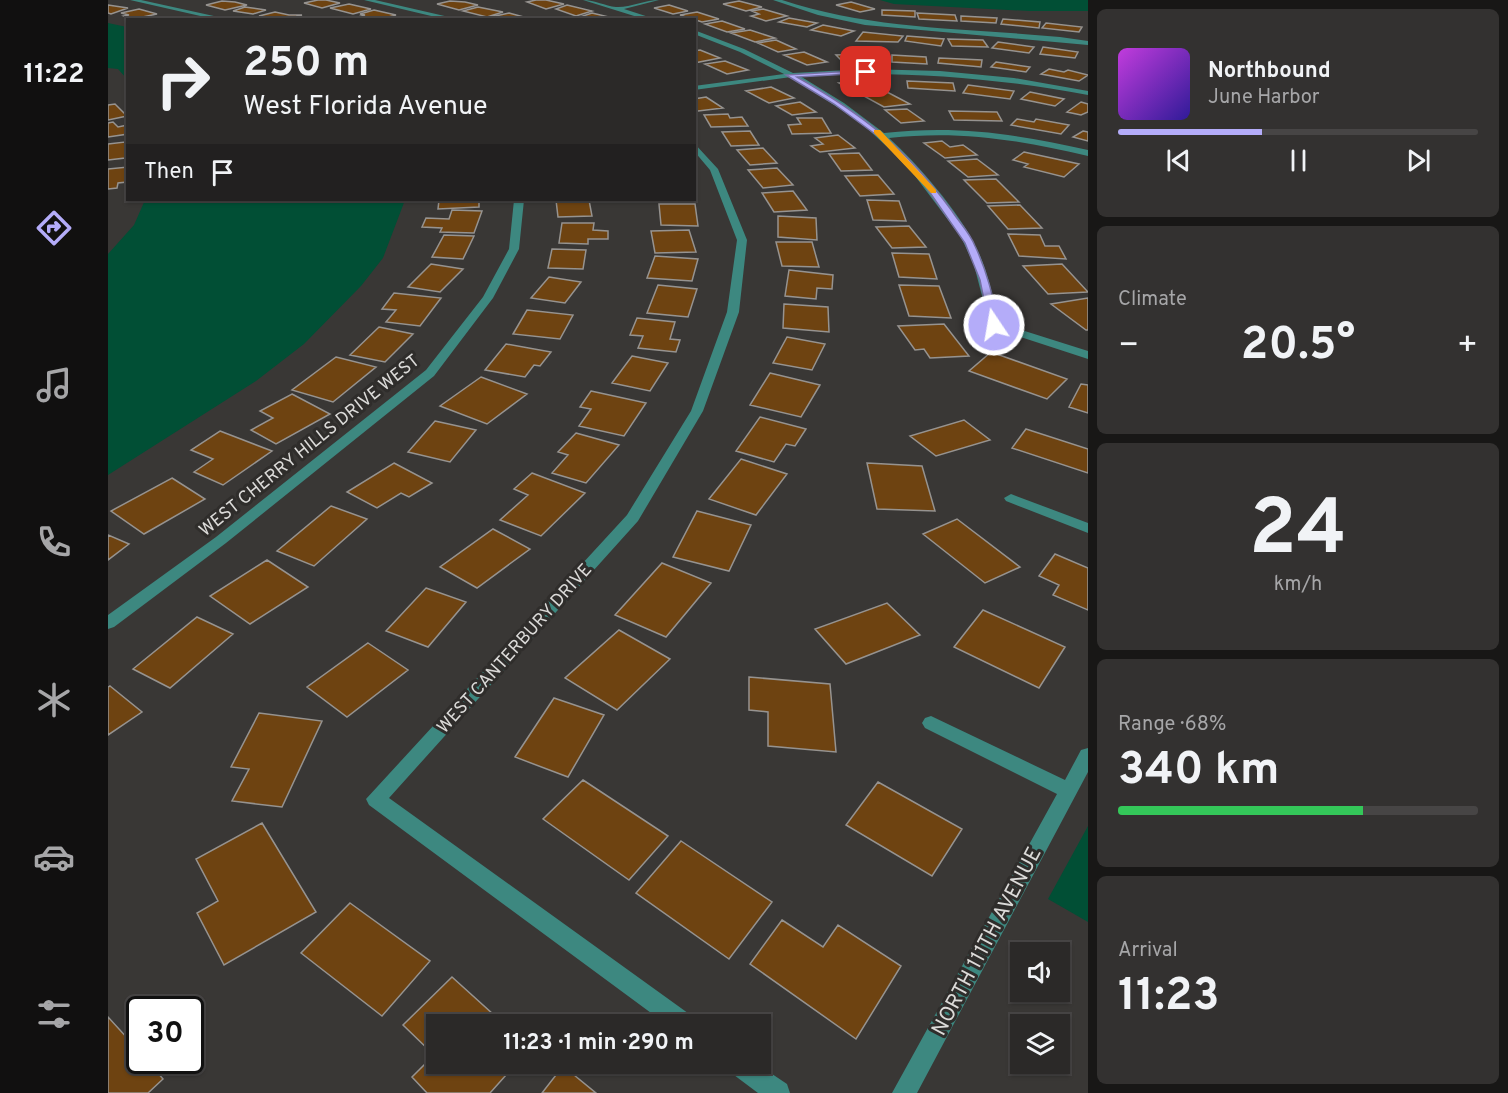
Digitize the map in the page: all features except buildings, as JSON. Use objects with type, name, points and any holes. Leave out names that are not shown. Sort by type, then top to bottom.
[{"type":"street","points":[[133,0],[219,18]]},
{"type":"street","points":[[367,0],[450,18]]},
{"type":"street","points":[[586,0],[648,18]]},
{"type":"street","points":[[619,9],[656,0]]},
{"type":"street","points":[[776,0],[816,14],[863,23],[980,32],[1088,44]]},
{"type":"street","points":[[696,33],[747,53],[790,75],[836,102],[882,136],[927,183],[970,243],[985,280],[994,325],[1088,355]]},
{"type":"street","points":[[696,88],[790,75],[866,72],[944,74],[1025,82],[1088,93]]},
{"type":"street","points":[[882,136],[939,131],[966,132],[1005,136],[1088,153]]},
{"type":"street","name":"WEST CANTERBURY DRIVE","points":[[670,1014],[376,798],[633,518],[697,411],[733,312],[742,240],[714,169],[696,147]]},
{"type":"street","name":"WEST CHERRY HILLS DRIVE WEST","points":[[108,623],[221,540],[430,373],[488,298],[514,249],[519,201]]},
{"type":"street","points":[[1011,498],[1088,528]]},
{"type":"street","points":[[931,723],[1068,790]]},
{"type":"street","name":"NORTH 111TH AVENUE","points":[[904,1093],[1088,755]]},
{"type":"street","points":[[752,1074],[778,1093]]},
{"type":"green space","points":[[880,0],[1088,0],[1088,11],[1030,11],[894,4]]},
{"type":"green space","points":[[108,23],[126,27],[126,78],[118,69],[108,68]]},
{"type":"green space","points":[[145,201],[405,201],[383,258],[361,286],[304,344],[256,381],[108,475],[108,254],[134,225]]},
{"type":"green space","points":[[1088,826],[1088,922],[1048,899]]},
{"type":"slow traffic","points":[[877,132],[933,192]]},
{"type":"route","points":[[866,72],[790,75],[836,102],[882,136],[927,183],[970,243],[985,280],[994,325]]}]
